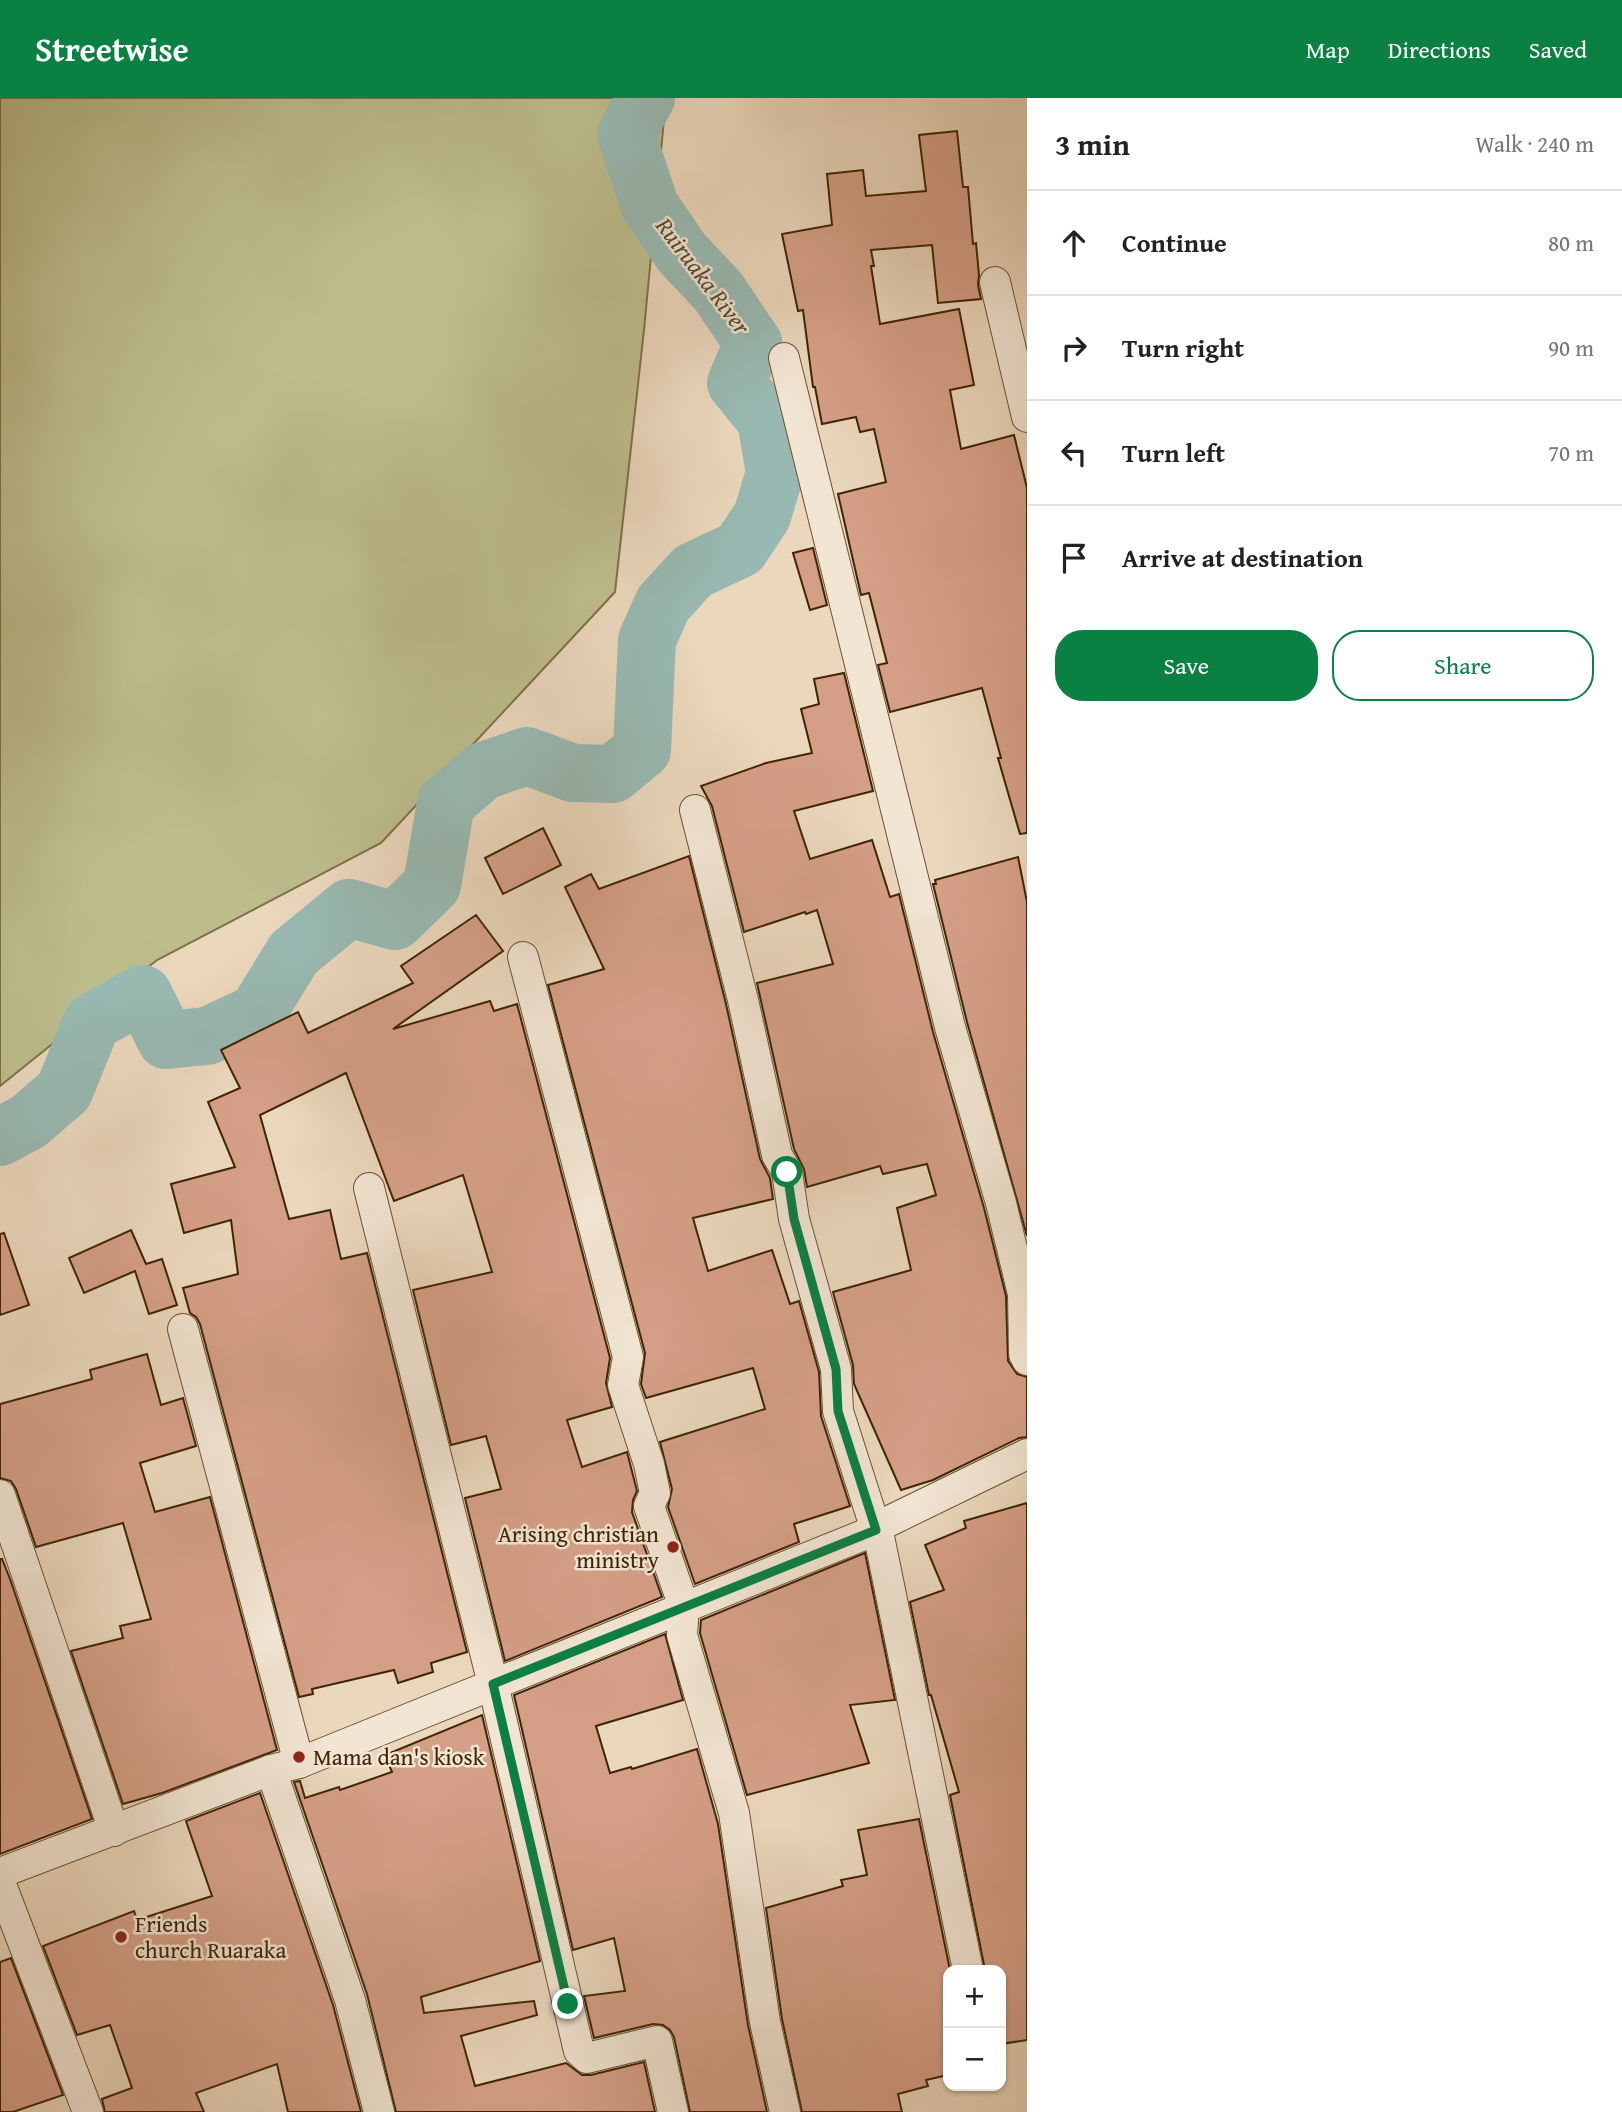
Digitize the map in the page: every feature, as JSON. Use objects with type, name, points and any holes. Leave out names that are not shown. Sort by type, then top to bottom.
[{"type":"street","points":[[995,282],[1027,417]]},
{"type":"street","points":[[785,358],[950,1027],[1001,1203],[1023,1294],[1024,1354],[1027,1360]]},
{"type":"street","points":[[695,810],[743,1000],[777,1156],[787,1172],[794,1219],[836,1369],[838,1411],[876,1529],[967,1965]]},
{"type":"street","points":[[523,957],[628,1356],[623,1385],[656,1493],[649,1506],[684,1607],[682,1635],[734,1813],[765,2022],[785,2112]]},
{"type":"street","points":[[369,1188],[493,1684],[579,2051],[587,2057],[657,2041],[673,2112]]},
{"type":"street","points":[[183,1329],[285,1767],[379,2112]]},
{"type":"street","points":[[0,1873],[285,1767],[876,1529],[1027,1454]]},
{"type":"street","points":[[0,1495],[114,1832]]},
{"type":"street","points":[[0,1882],[88,2112]]},
{"type":"green space","points":[[0,98],[666,98],[615,592],[381,843],[157,960],[0,1086]]},
{"type":"building","points":[[957,131],[963,187],[968,187],[973,244],[976,243],[981,299],[938,303],[932,245],[871,250],[874,266],[871,266],[880,324],[959,309],[974,385],[950,390],[961,449],[1014,435],[1027,488],[1027,833],[1020,834],[998,758],[1001,758],[982,688],[890,712],[878,665],[887,663],[869,593],[861,595],[838,494],[886,482],[874,429],[860,432],[856,417],[822,424],[813,387],[803,310],[798,311],[782,234],[832,225],[827,174],[863,170],[866,196],[926,191],[919,135]]},
{"type":"building","points":[[813,548],[827,605],[810,610],[793,553]]},
{"type":"building","points":[[844,673],[873,791],[794,811],[810,859],[872,840],[890,897],[899,894],[933,1032],[984,1208],[1006,1296],[1008,1361],[1017,1374],[1027,1377],[1027,1437],[1019,1438],[933,1480],[901,1490],[854,1384],[853,1365],[833,1292],[911,1270],[897,1208],[936,1195],[927,1164],[883,1174],[880,1166],[807,1187],[804,1169],[794,1149],[757,983],[833,964],[817,910],[744,932],[712,806],[701,786],[766,763],[812,753],[801,709],[819,704],[814,679]]},
{"type":"building","points":[[543,828],[561,865],[503,894],[485,858]]},
{"type":"building","points":[[689,856],[726,1004],[760,1159],[770,1178],[773,1199],[693,1218],[708,1271],[772,1250],[790,1304],[799,1301],[819,1372],[821,1416],[850,1506],[794,1524],[799,1542],[695,1584],[668,1507],[672,1489],[660,1442],[765,1409],[753,1368],[646,1398],[641,1384],[645,1353],[548,985],[604,969],[565,887],[591,874],[599,889]]},
{"type":"building","points":[[1018,857],[1027,902],[1027,1236],[967,1022],[933,884],[936,884],[935,880]]},
{"type":"building","points":[[476,915],[503,951],[393,1029],[490,1001],[494,1011],[517,1004],[610,1358],[606,1383],[612,1407],[567,1420],[582,1467],[627,1452],[637,1491],[632,1512],[662,1597],[505,1661],[465,1498],[501,1489],[486,1436],[451,1445],[413,1290],[492,1272],[463,1175],[394,1201],[346,1073],[260,1115],[289,1219],[330,1210],[341,1259],[367,1253],[467,1652],[431,1663],[433,1672],[398,1683],[394,1670],[312,1689],[313,1694],[299,1697],[200,1324],[190,1313],[183,1288],[238,1274],[231,1220],[184,1233],[171,1184],[235,1167],[208,1102],[240,1088],[221,1050],[298,1012],[308,1033],[413,983],[401,966]]},
{"type":"building","points":[[131,1230],[146,1264],[162,1259],[177,1305],[149,1314],[135,1271],[84,1293],[69,1258]]},
{"type":"building","points":[[4,1233],[29,1305],[0,1315],[0,1234]]},
{"type":"building","points":[[147,1354],[161,1405],[183,1398],[196,1446],[140,1463],[155,1512],[210,1497],[277,1750],[162,1793],[123,1804],[71,1651],[123,1638],[120,1626],[151,1619],[123,1523],[36,1547],[16,1489],[11,1481],[0,1478],[0,1404],[92,1379],[90,1370]]},
{"type":"building","points":[[1027,1503],[1027,2040],[1006,2043],[1006,1965],[984,1965],[950,1795],[959,1792],[929,1695],[910,1602],[944,1590],[925,1545],[966,1528],[964,1521]]},
{"type":"building","points":[[865,1553],[895,1700],[850,1705],[869,1763],[747,1795],[700,1633],[701,1620]]},
{"type":"building","points":[[0,1559],[10,1579],[92,1819],[0,1854]]},
{"type":"building","points":[[665,1634],[683,1700],[596,1726],[610,1773],[697,1749],[718,1824],[748,2025],[767,2112],[690,2112],[674,2037],[663,2025],[653,2024],[594,2038],[584,1996],[625,1991],[614,1938],[573,1950],[514,1695]]},
{"type":"building","points":[[482,1715],[540,1961],[421,1997],[424,2013],[534,2001],[537,2015],[461,2036],[475,2086],[566,2063],[582,2075],[591,2075],[644,2062],[655,2112],[396,2112],[367,1994],[294,1782],[300,1781],[305,1798],[339,1787],[340,1790],[392,1772],[385,1755]]},
{"type":"building","points":[[260,1793],[333,2005],[361,2112],[288,2112],[277,2064],[196,2093],[204,2112],[105,2112],[102,2099],[132,2088],[110,2025],[77,2035],[43,1946],[134,1911],[137,1920],[212,1896],[186,1821]]},
{"type":"building","points":[[919,1819],[949,1965],[943,1965],[943,2076],[926,2080],[928,2086],[898,2094],[902,2112],[802,2112],[782,2019],[766,1908],[843,1886],[841,1880],[867,1875],[858,1830]]},
{"type":"building","points":[[11,1958],[63,2095],[13,2112],[0,2112],[0,1962]]},
{"type":"waterway","name":"Ruiruaka River","points":[[0,1137],[28,1122],[64,1091],[92,1022],[143,994],[166,1040],[207,1036],[257,1013],[294,953],[349,908],[395,921],[432,885],[446,803],[483,771],[527,756],[573,773],[613,774],[642,750],[647,640],[663,604],[693,571],[740,549],[762,516],[775,473],[766,420],[736,383],[753,343],[718,291],[682,253],[650,206],[626,134],[646,98]]},
{"type":"place","name":"Arising christian ministry","points":[[673,1547]]},
{"type":"place","name":"Mama dan's kiosk","points":[[299,1757]]},
{"type":"place","name":"Friends church Ruaraka","points":[[121,1937]]},
{"type":"route","points":[[568,2004],[493,1684],[876,1530],[838,1411],[836,1369],[794,1219],[787,1172]]}]
